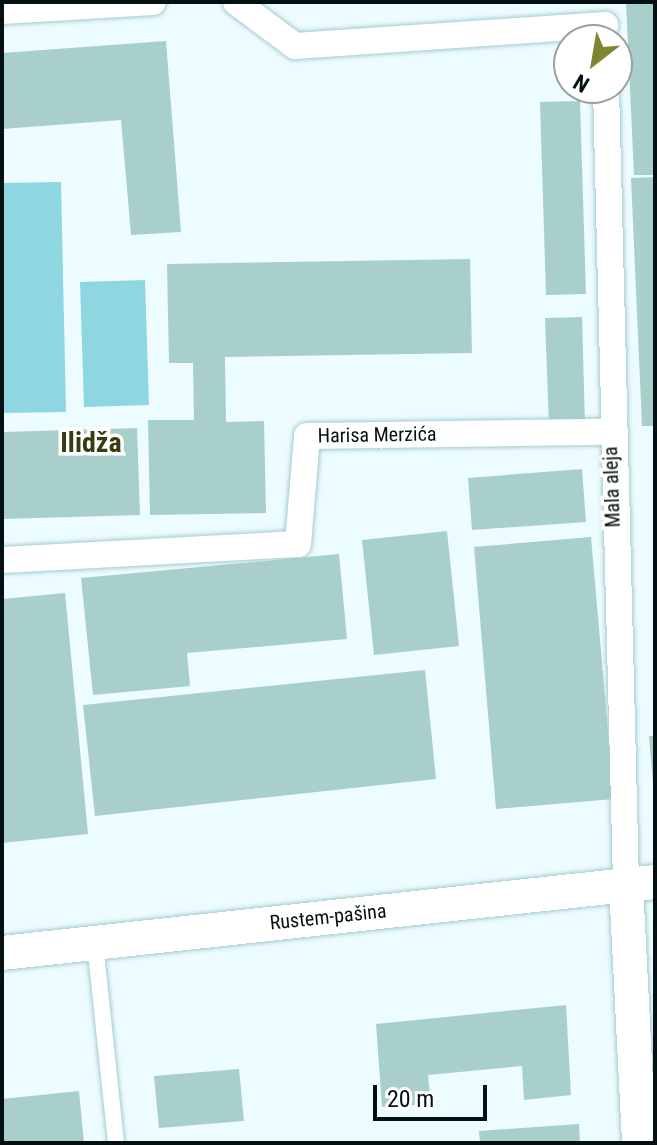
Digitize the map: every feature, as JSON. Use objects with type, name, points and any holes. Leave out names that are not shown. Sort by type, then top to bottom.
[{"type":"street","points":[[2,11],[153,2]]},
{"type":"street","points":[[236,2],[295,46],[605,22]]},
{"type":"street","name":"Mala aleja","points":[[606,104],[610,432],[640,884]]},
{"type":"street","name":"Harisa Merzića","points":[[2,560],[298,544],[307,436],[610,432]]},
{"type":"street","points":[[639,1143],[640,884]]},
{"type":"street","name":"Rustem-pašina","points":[[2,953],[640,884]]},
{"type":"lane","points":[[95,943],[116,1143]]},
{"type":"shaded area","points":[[61,182],[66,412],[2,413],[2,183]]},
{"type":"shaded area","points":[[145,280],[149,405],[84,407],[80,282]]},
{"type":"building","points":[[626,2],[655,2],[655,175],[634,175],[631,104],[633,24],[627,24]]},
{"type":"building","points":[[166,41],[181,232],[131,235],[121,120],[2,129],[2,53]]},
{"type":"building","points":[[540,102],[580,104],[586,294],[546,295]]},
{"type":"building","points":[[655,177],[655,426],[642,426],[631,178]]},
{"type":"building","points":[[470,259],[472,353],[225,357],[226,422],[264,421],[266,513],[150,515],[148,420],[194,420],[193,363],[169,363],[167,264]]},
{"type":"building","points":[[582,317],[585,425],[549,426],[545,318]]},
{"type":"building","points":[[137,428],[140,515],[2,519],[2,432]]},
{"type":"building","points":[[582,469],[586,522],[472,530],[468,478]]},
{"type":"building","points":[[447,531],[459,646],[374,655],[362,540]]},
{"type":"building","points":[[591,537],[614,799],[496,809],[474,547]]},
{"type":"building","points":[[339,554],[347,639],[187,653],[190,686],[93,695],[81,578]]},
{"type":"building","points":[[65,593],[88,834],[2,843],[2,599]]},
{"type":"building","points":[[425,670],[436,779],[95,816],[83,705]]},
{"type":"building","points":[[649,736],[655,736],[655,784],[653,784]]},
{"type":"building","points":[[566,1005],[571,1095],[524,1100],[522,1066],[428,1075],[431,1104],[382,1107],[376,1024]]},
{"type":"building","points":[[239,1069],[244,1121],[159,1128],[154,1076]]},
{"type":"building","points":[[79,1091],[84,1143],[2,1143],[2,1099]]},
{"type":"building","points":[[579,1124],[580,1143],[480,1143],[479,1131]]},
{"type":"district","name":"Ilidža","points":[[91,443]]}]
